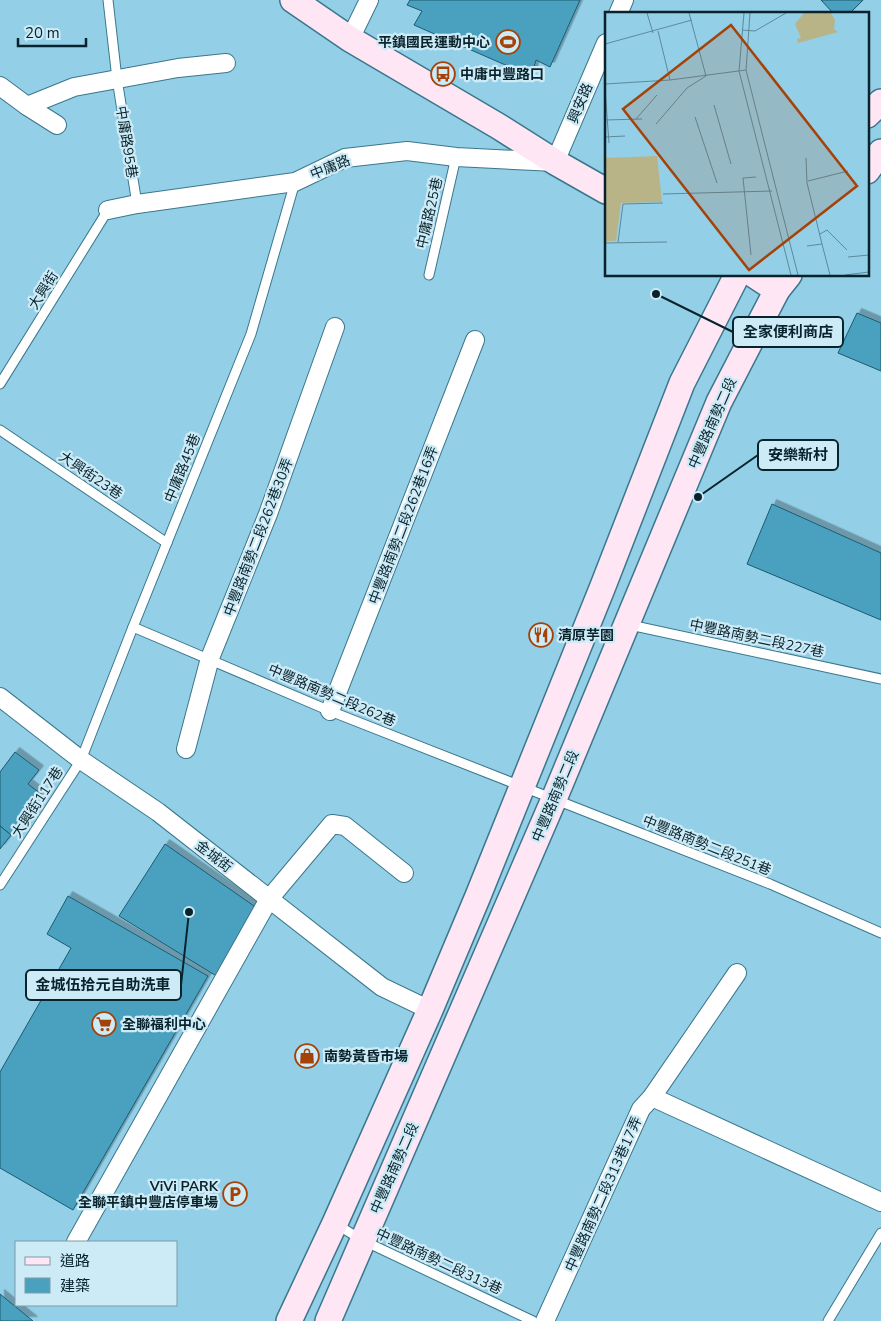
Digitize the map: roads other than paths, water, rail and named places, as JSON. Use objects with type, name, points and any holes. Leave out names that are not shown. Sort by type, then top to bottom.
[{"type":"main road","name":"中庸路","points":[[293,0],[350,39],[605,190]]},
{"type":"main road","points":[[868,114],[881,102]]},
{"type":"main road","points":[[868,170],[881,152]]},
{"type":"main road","points":[[288,1321],[335,1223],[430,1010],[603,586],[682,383],[736,276]]},
{"type":"main road","points":[[758,276],[783,283]]},
{"type":"main road","name":"中豐路南勢二段","points":[[328,1321],[554,799],[719,402],[783,283]]},
{"type":"street","points":[[350,39],[369,0]]},
{"type":"street","points":[[619,12],[624,0]]},
{"type":"street","name":"興安路","points":[[555,162],[605,45]]},
{"type":"street","points":[[27,106],[74,87],[178,68],[226,63]]},
{"type":"street","points":[[0,86],[57,125]]},
{"type":"street","name":"中庸路","points":[[108,210],[137,204],[295,182],[345,158],[407,151],[456,157],[555,162]]},
{"type":"street","name":"中豐路南勢二段262巷30弄","points":[[186,748],[210,658],[268,514],[335,327]]},
{"type":"street","name":"中豐路南勢二段262巷16弄","points":[[330,711],[475,340]]},
{"type":"street","name":"金城街","points":[[0,697],[81,760],[158,812],[382,987],[430,1010]]},
{"type":"street","points":[[77,1241],[269,899],[332,824],[345,826],[404,872]]},
{"type":"street","name":"中豐路南勢二段313巷17弄","points":[[546,1321],[641,1108],[652,1097],[737,973]]},
{"type":"street","points":[[652,1097],[881,1202]]},
{"type":"lane","name":"中庸路95巷","points":[[108,0],[117,79],[137,204]]},
{"type":"lane","name":"中庸路25巷","points":[[429,275],[456,157]]},
{"type":"lane","name":"中庸路45巷","points":[[81,760],[251,334],[295,182]]},
{"type":"lane","name":"大興街","points":[[0,384],[4,370],[108,210]]},
{"type":"lane","name":"大興街23巷","points":[[0,430],[167,543]]},
{"type":"lane","name":"中豐路南勢二段227巷","points":[[627,624],[881,679]]},
{"type":"lane","name":"中豐路南勢二段262巷","points":[[133,627],[210,658],[330,711],[522,787]]},
{"type":"lane","name":"大興街117巷","points":[[0,885],[81,760]]},
{"type":"lane","name":"中豐路南勢二段251巷","points":[[522,787],[770,884],[881,933]]},
{"type":"lane","name":"中豐路南勢二段313巷","points":[[335,1223],[362,1240],[533,1321]]},
{"type":"lane","points":[[828,1321],[881,1233]]},
{"type":"place","name":"平鎮國民運動中心","points":[[508,42]]},
{"type":"place","name":"中庸中豐路口","points":[[443,74]]},
{"type":"place","name":"全家便利商店","points":[[656,294]]},
{"type":"place","name":"安樂新村","points":[[698,497]]},
{"type":"place","name":"清原芋園","points":[[541,635]]},
{"type":"place","name":"金城伍拾元自助洗車","points":[[189,912]]},
{"type":"place","name":"全聯福利中心","points":[[104,1024]]},
{"type":"place","name":"南勢黃昏市場","points":[[307,1056]]},
{"type":"place","name":"ViVi PARK 全聯平鎮中豐店停車場","points":[[235,1194]]}]
